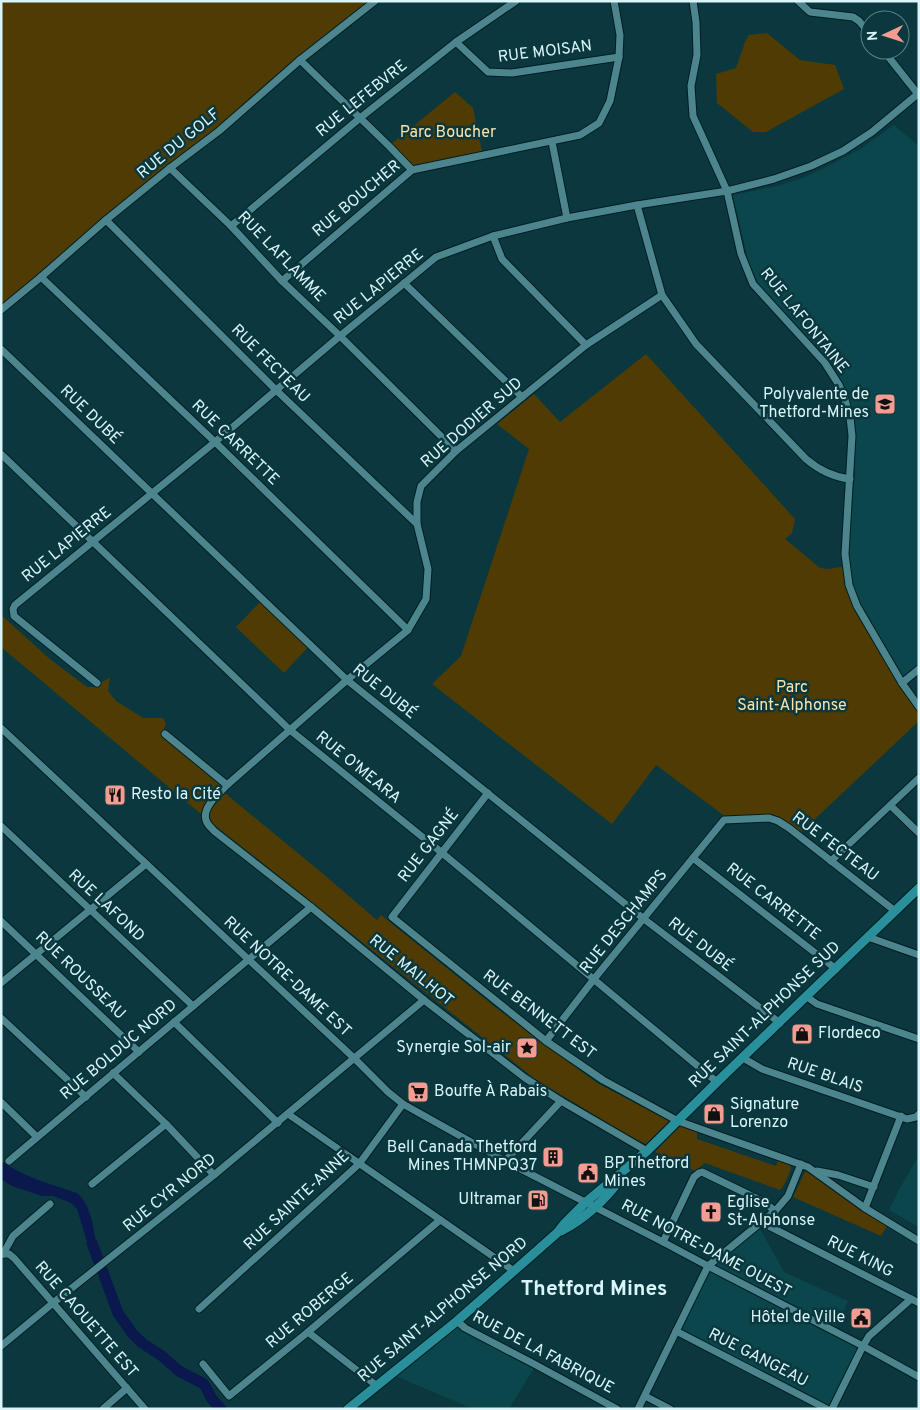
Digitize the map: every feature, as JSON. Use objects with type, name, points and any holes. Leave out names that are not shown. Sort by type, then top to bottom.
[{"type":"main road","name":"RUE SAINT-ALPHONSE SUD","points":[[590,1204],[919,888]]},
{"type":"main road","name":"RUE SAINT-ALPHONSE NORD","points":[[348,1409],[457,1321],[557,1234],[564,1224],[590,1204]]},
{"type":"street","name":"RUE DU GOLF","points":[[1,310],[41,278],[106,220],[219,131],[300,60],[375,1]]},
{"type":"street","name":"RUE LEFEBVRE","points":[[231,226],[360,118],[456,42],[516,1]]},
{"type":"street","name":"RUE BOUCHER","points":[[282,281],[412,170],[580,135],[598,123],[610,101],[618,57],[620,35],[614,1]]},
{"type":"street","name":"RUE LAFONTAINE","points":[[693,1],[697,55],[691,86],[693,116],[727,191],[741,254],[753,284],[824,363],[844,396],[850,416],[852,436],[845,554],[849,585],[857,606],[902,683],[919,707]]},
{"type":"street","points":[[798,1],[810,12],[853,17],[860,22]]},
{"type":"street","name":"RUE MOISAN","points":[[456,42],[488,72],[512,73],[618,57]]},
{"type":"street","points":[[300,60],[412,170]]},
{"type":"street","points":[[890,60],[918,94]]},
{"type":"street","name":"RUE LAPIERRE","points":[[97,683],[14,616],[12,612],[15,605],[215,442],[436,257],[492,236],[567,218],[727,191],[774,180],[843,151],[872,132],[918,94]]},
{"type":"street","points":[[552,142],[567,218]]},
{"type":"street","name":"RUE LAFLAMME","points":[[170,168],[231,226],[282,281],[456,452]]},
{"type":"street","points":[[637,205],[662,295],[696,344],[816,468],[840,478],[850,478]]},
{"type":"street","name":"RUE FECTEAU","points":[[106,220],[276,390],[417,524]]},
{"type":"street","points":[[492,236],[502,259],[586,345]]},
{"type":"street","name":"RUE CARRETTE","points":[[41,278],[215,442],[408,630]]},
{"type":"street","points":[[404,283],[522,397]]},
{"type":"street","name":"RUE DODIER SUD","points":[[227,785],[347,680],[408,630],[426,599],[428,569],[417,524],[417,502],[421,486],[456,452],[586,345],[662,295]]},
{"type":"street","name":"RUE DUBÉ","points":[[1,349],[347,680],[644,919],[780,1023]]},
{"type":"street","name":"RUE O'MEARA","points":[[1,454],[290,730],[441,852],[717,1082]]},
{"type":"street","points":[[902,683],[919,668]]},
{"type":"street","name":"RUE NOTRE-DAME EST","points":[[1,728],[388,1092],[403,1104],[505,1161],[590,1204]]},
{"type":"street","points":[[165,734],[227,785]]},
{"type":"street","points":[[831,861],[919,778]]},
{"type":"street","name":"RUE MAILHOT","points":[[227,785],[215,797],[207,809],[206,820],[214,831],[311,907],[424,1000],[525,1078],[647,1151]]},
{"type":"street","name":"RUE GAGNÉ","points":[[392,917],[488,793]]},
{"type":"street","points":[[890,806],[919,833]]},
{"type":"street","name":"RUE FECTEAU","points":[[724,820],[769,818],[778,821],[895,911]]},
{"type":"street","name":"RUE DESCHAMPS","points":[[546,1041],[594,979],[724,820]]},
{"type":"street","name":"RUE LAFOND","points":[[1,826],[193,1006]]},
{"type":"street","name":"RUE CARRETTE","points":[[693,858],[836,968]]},
{"type":"street","points":[[1,983],[146,864]]},
{"type":"street","name":"RUE BOLDUC NORD","points":[[9,1161],[311,907]]},
{"type":"street","name":"RUE BENNETT EST","points":[[392,917],[546,1041],[603,1080],[678,1121],[801,1164],[815,1171]]},
{"type":"street","name":"RUE ROUSSEAU","points":[[1,921],[139,1052]]},
{"type":"street","points":[[868,937],[919,955]]},
{"type":"street","points":[[806,997],[817,1004],[919,1039]]},
{"type":"street","name":"RUE CYR NORD","points":[[1,1346],[278,1123],[424,1000]]},
{"type":"street","points":[[1,1018],[86,1096]]},
{"type":"street","points":[[174,1022],[278,1123]]},
{"type":"street","name":"RUE BLAIS","points":[[743,1058],[762,1069],[901,1116]]},
{"type":"street","points":[[113,1073],[166,1124],[214,1175]]},
{"type":"street","points":[[505,1161],[561,1101]]},
{"type":"street","points":[[1,1102],[36,1137]]},
{"type":"street","name":"RUE SAINTE-ANNE","points":[[199,1309],[359,1164],[403,1104]]},
{"type":"street","points":[[288,1114],[514,1271]]},
{"type":"street","points":[[865,1208],[901,1116],[911,1118],[919,1114]]},
{"type":"street","points":[[92,1184],[166,1124]]},
{"type":"street","points":[[638,1409],[708,1266],[775,1210],[788,1196],[801,1164]]},
{"type":"street","points":[[815,1171],[838,1175],[874,1187]]},
{"type":"street","points":[[815,1171],[865,1208],[919,1241]]},
{"type":"street","points":[[663,1242],[694,1177],[698,1173],[702,1172],[764,1202],[775,1210]]},
{"type":"street","points":[[2,1254],[13,1236],[50,1204]]},
{"type":"street","name":"RUE NOTRE-DAME OUEST","points":[[590,1204],[919,1377]]},
{"type":"street","name":"RUE ROBERGE","points":[[202,1364],[229,1396],[440,1220]]},
{"type":"street","name":"RUE KING","points":[[761,1222],[919,1303]]},
{"type":"street","name":"RUE CAOUETTE EST","points":[[2,1254],[8,1254],[14,1258],[146,1409]]},
{"type":"street","points":[[832,1409],[869,1336],[911,1299]]},
{"type":"street","name":"RUE DE LA FABRIQUE","points":[[457,1321],[464,1328],[617,1409]]},
{"type":"street","name":"RUE GANGEAU","points":[[676,1331],[827,1409]]},
{"type":"street","points":[[308,1332],[377,1386]]},
{"type":"street","points":[[103,1409],[127,1388]]},
{"type":"street","points":[[645,1396],[670,1409]]},
{"type":"shaded area","name":"Polyvalente de Thetford-Mines","points":[[894,125],[919,146],[919,668],[902,683],[857,606],[846,566],[855,475],[855,419],[847,390],[823,354],[759,285],[749,264],[733,195],[777,186],[803,178],[860,149]]},
{"type":"shaded area","points":[[919,1155],[919,1227],[889,1210]]},
{"type":"shaded area","points":[[1,1161],[28,1176],[77,1193],[87,1206],[90,1214],[98,1257],[92,1258],[77,1209],[71,1203],[53,1196],[42,1196],[12,1186],[1,1179]]},
{"type":"shaded area","points":[[759,1227],[784,1272],[848,1301],[835,1328],[862,1341],[831,1409],[679,1330],[713,1265]]},
{"type":"shaded area","points":[[457,1321],[536,1365],[509,1409],[473,1409],[391,1374]]},
{"type":"green space","points":[[1,1],[375,1],[1,310]]},
{"type":"green space","points":[[767,33],[800,60],[835,65],[844,89],[766,132],[753,132],[717,103],[716,74],[736,68],[749,35]]},
{"type":"green space","name":"Parc Boucher","points":[[455,92],[473,108],[483,156],[412,170],[389,146]]},
{"type":"green space","name":"Parc Saint-Alphonse","points":[[646,354],[795,519],[792,533],[785,539],[820,568],[829,569],[846,566],[857,606],[919,707],[919,721],[798,835],[778,821],[730,820],[656,765],[612,824],[432,684],[461,656],[529,449],[497,424],[534,394],[560,422]]},
{"type":"green space","points":[[262,600],[310,645],[284,673],[236,627]]},
{"type":"green space","points":[[1,615],[51,660],[87,687],[95,687],[110,677],[108,691],[116,701],[143,718],[163,718],[166,724],[161,735],[223,785],[220,789],[377,920],[381,915],[495,1007],[597,1083],[669,1121],[646,1144],[535,1079],[213,824],[1,647]]},
{"type":"green space","points":[[680,1126],[697,1132],[697,1139],[776,1166],[778,1160],[790,1165],[791,1169],[784,1185],[780,1190],[705,1163],[695,1171],[655,1152]]},
{"type":"green space","points":[[809,1171],[887,1226],[881,1236],[793,1197],[805,1172]]},
{"type":"waterway","points":[[92,1243],[118,1313],[132,1333],[179,1371],[204,1384],[212,1399],[221,1409]]},
{"type":"place","name":"Polyvalente de Thetford-Mines","points":[[885,404]]},
{"type":"place","name":"Resto la Cité","points":[[115,795]]},
{"type":"place","name":"Flordeco","points":[[802,1034]]},
{"type":"place","name":"Synergie Sol-air","points":[[527,1048]]},
{"type":"place","name":"Bouffe À Rabais","points":[[418,1092]]},
{"type":"place","name":"Signature Lorenzo","points":[[714,1114]]},
{"type":"place","name":"Bell Canada Thetford Mines THMNPQ37","points":[[553,1157]]},
{"type":"place","name":"BP Thetford Mines","points":[[588,1173]]},
{"type":"place","name":"Ultramar","points":[[538,1200]]},
{"type":"place","name":"Eglise St-Alphonse","points":[[711,1212]]},
{"type":"place","name":"Hôtel de Ville","points":[[861,1318]]},
{"type":"district","name":"Thetford Mines","points":[[594,1289]]}]
